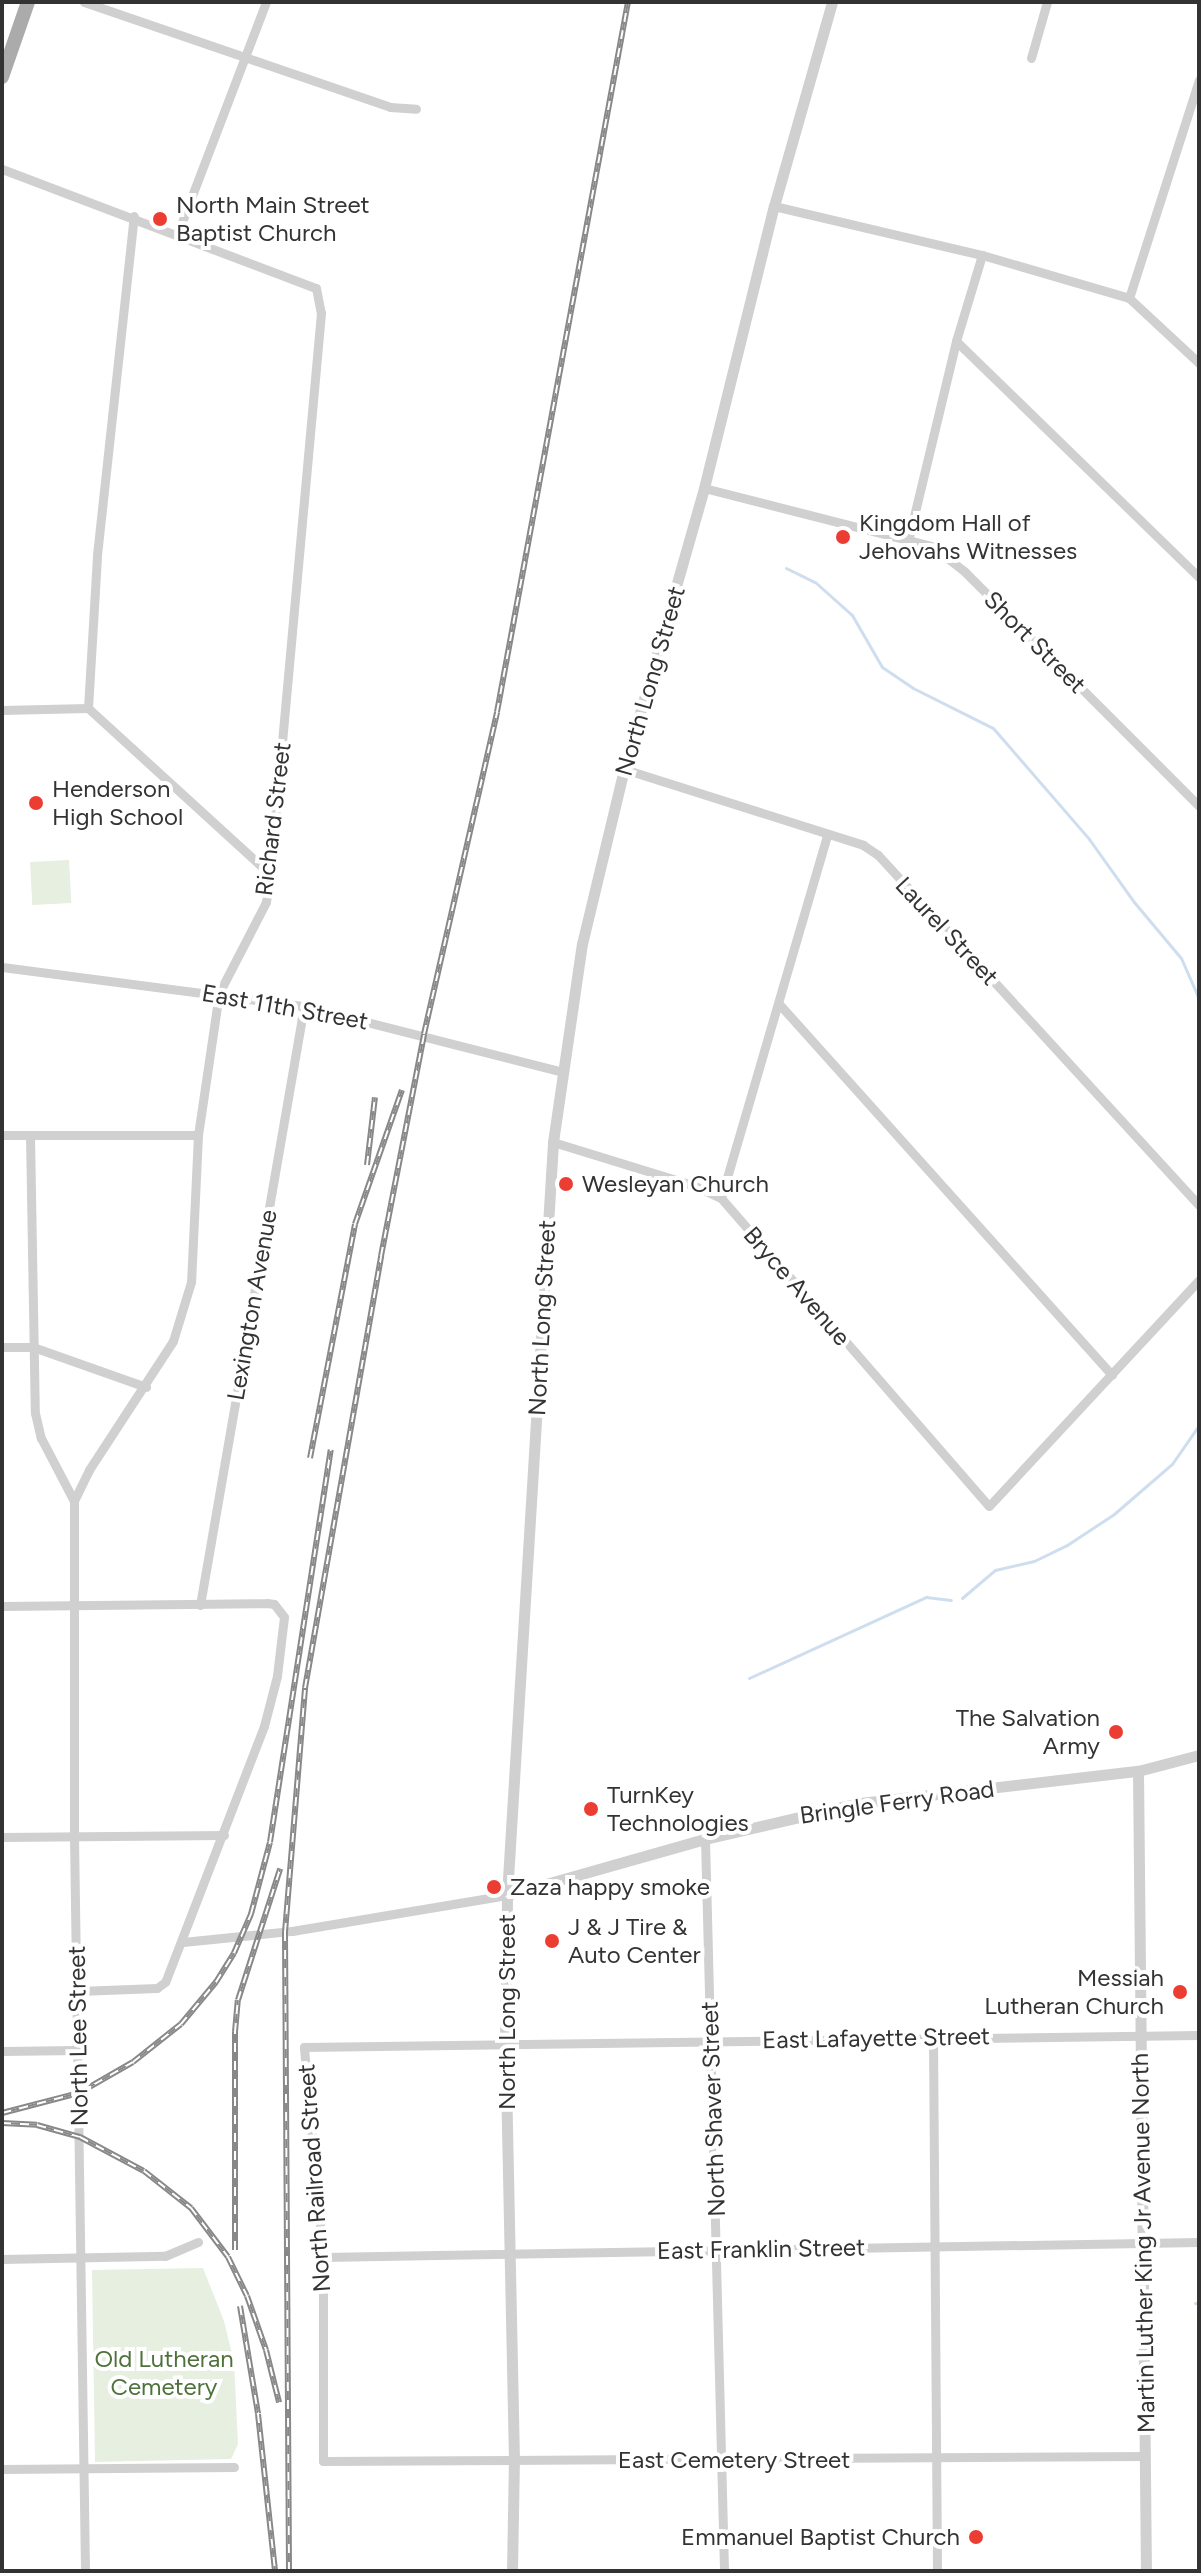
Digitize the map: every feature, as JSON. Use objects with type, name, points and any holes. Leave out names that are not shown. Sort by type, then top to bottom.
[{"type":"main road","points":[[2,77],[28,2]]},
{"type":"street","points":[[84,2],[390,107],[416,109]]},
{"type":"street","points":[[2,169],[134,216],[177,235],[247,59],[266,2]]},
{"type":"street","name":"North Long Street","points":[[512,2571],[514,2461],[505,2042],[507,1895],[553,1142],[582,944],[624,769],[704,488],[774,206],[832,2]]},
{"type":"street","points":[[1031,58],[1047,2]]},
{"type":"street","points":[[1129,298],[1199,80]]},
{"type":"street","points":[[774,206],[982,255],[1129,298],[1199,363]]},
{"type":"street","points":[[88,708],[97,555],[134,216]]},
{"type":"street","name":"Richard Street","points":[[74,1501],[89,1470],[146,1387],[173,1341],[191,1282],[198,1135],[219,993],[266,902],[270,874],[321,313],[316,288],[177,235]]},
{"type":"street","points":[[909,537],[956,341],[982,255]]},
{"type":"street","points":[[956,341],[1199,577]]},
{"type":"street","name":"Short Street","points":[[704,488],[909,537],[932,546],[964,571],[1199,806]]},
{"type":"street","points":[[2,710],[88,708],[270,874]]},
{"type":"street","name":"Laurel Street","points":[[624,769],[863,845],[878,855],[1199,1205]]},
{"type":"street","points":[[721,1198],[780,1005],[827,835]]},
{"type":"street","name":"East 11th Street","points":[[2,967],[304,1006],[563,1072]]},
{"type":"street","points":[[780,1005],[1112,1375],[1199,1280]]},
{"type":"street","name":"Lexington Avenue","points":[[200,1605],[304,1006]]},
{"type":"street","points":[[2,1135],[198,1135]]},
{"type":"street","points":[[30,1135],[35,1413],[41,1438],[74,1501]]},
{"type":"street","name":"Bryce Avenue","points":[[553,1142],[693,1185],[721,1198],[989,1506],[1112,1375]]},
{"type":"street","points":[[2,1347],[33,1347],[146,1387]]},
{"type":"street","name":"North Lee Street","points":[[74,1501],[74,1837],[85,2571]]},
{"type":"street","points":[[2,1606],[267,1603],[281,1610],[284,1617],[277,1676],[264,1726],[165,1982],[157,1988],[78,1991]]},
{"type":"street","name":"Bringle Ferry Road","points":[[507,1895],[705,1839],[860,1803],[1138,1771],[1199,1755]]},
{"type":"street","name":"Martin Luther King Jr Avenue North","points":[[1138,1771],[1146,2571]]},
{"type":"street","points":[[2,1837],[224,1835]]},
{"type":"street","name":"North Shaver Street","points":[[705,1839],[724,2571]]},
{"type":"street","points":[[183,1942],[259,1935],[507,1895]]},
{"type":"street","name":"East Lafayette Street","points":[[505,2042],[1199,2035]]},
{"type":"street","points":[[933,2038],[937,2571]]},
{"type":"street","name":"North Railroad Street","points":[[323,2461],[323,2257],[304,2047],[505,2042]]},
{"type":"street","points":[[2,2051],[77,2050]]},
{"type":"street","points":[[2,2259],[165,2256],[198,2242]]},
{"type":"street","name":"East Franklin Street","points":[[323,2257],[1199,2242]]},
{"type":"street","name":"East Cemetery Street","points":[[323,2461],[1145,2456]]},
{"type":"street","points":[[2,2469],[234,2467]]},
{"type":"green space","points":[[69,860],[71,903],[32,905],[30,862]]},
{"type":"green space","name":"Old Lutheran Cemetery","points":[[203,2268],[224,2321],[234,2362],[238,2444],[231,2459],[95,2462],[92,2270]]},
{"type":"waterway","points":[[786,568],[815,582],[852,615],[882,667],[913,688],[993,728],[1089,839],[1134,902],[1181,958],[1199,999]]},
{"type":"waterway","points":[[962,1598],[995,1570],[1034,1561],[1067,1545],[1114,1514],[1172,1464],[1199,1425]]},
{"type":"waterway","points":[[749,1678],[926,1597],[951,1600]]},
{"type":"waterway","points":[[1195,2303],[1199,2304]]},
{"type":"railway","points":[[289,2571],[285,1932],[305,1688],[381,1256],[424,1034],[497,712],[628,2]]},
{"type":"railway","points":[[310,1458],[355,1224],[402,1090]]},
{"type":"railway","points":[[367,1165],[375,1097]]},
{"type":"railway","points":[[2,2113],[79,2093],[133,2062],[181,2024],[216,1982],[234,1953],[251,1914],[270,1842],[331,1450]]},
{"type":"railway","points":[[235,2250],[235,2032],[238,2000],[280,1869]]},
{"type":"railway","points":[[2,2123],[37,2125],[80,2137],[144,2171],[191,2208],[228,2257],[247,2296],[266,2350],[279,2402]]},
{"type":"railway","points":[[240,2306],[258,2414],[275,2571]]},
{"type":"place","name":"North Main Street Baptist Church","points":[[160,219]]},
{"type":"place","name":"Kingdom Hall of Jehovahs Witnesses","points":[[843,537]]},
{"type":"place","name":"Henderson High School","points":[[36,803]]},
{"type":"place","name":"Wesleyan Church","points":[[566,1184]]},
{"type":"place","name":"The Salvation Army","points":[[1116,1732]]},
{"type":"place","name":"TurnKey Technologies","points":[[591,1809]]},
{"type":"place","name":"Zaza happy smoke","points":[[494,1887]]},
{"type":"place","name":"J & J Tire & Auto Center","points":[[552,1941]]},
{"type":"place","name":"Messiah Lutheran Church","points":[[1180,1992]]},
{"type":"place","name":"Emmanuel Baptist Church","points":[[976,2537]]}]
